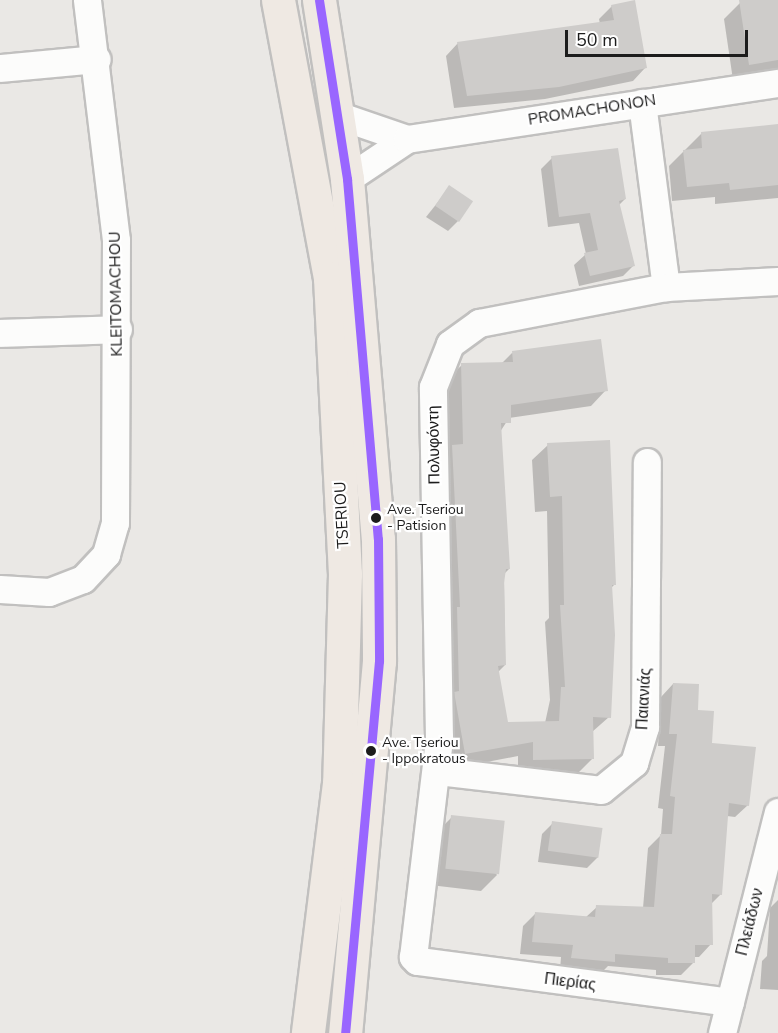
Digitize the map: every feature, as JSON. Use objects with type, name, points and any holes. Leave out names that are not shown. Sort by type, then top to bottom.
[{"type":"main road","name":"TSERIOU","points":[[278,0],[330,278],[345,574],[339,783],[308,1033]]},
{"type":"main road","name":"TSERIOU","points":[[319,0],[347,179],[378,539],[379,661],[356,948],[345,1033]]},
{"type":"street","name":"KLEITOMACHOU","points":[[0,589],[49,592],[83,579],[106,554],[115,523],[118,329],[116,240],[97,59],[87,0]]},
{"type":"street","points":[[0,68],[97,59]]},
{"type":"street","name":"PROMACHONON","points":[[347,179],[406,139],[778,83]]},
{"type":"street","points":[[642,103],[666,287]]},
{"type":"street","name":"PROMACHONON","points":[[337,115],[406,139]]},
{"type":"street","name":"Πολυφόντη","points":[[413,957],[438,771],[433,387],[450,344],[479,323],[666,287],[778,281]]},
{"type":"street","points":[[0,333],[118,329]]},
{"type":"street","name":"Παιανιάς","points":[[438,771],[601,790],[634,763],[645,727],[647,462]]},
{"type":"street","name":"Πλειάδων","points":[[722,1033],[778,812]]},
{"type":"street","name":"Πιερίας","points":[[413,957],[417,962],[730,1002]]},
{"type":"building","points":[[635,0],[647,68],[559,87],[467,96],[457,42],[614,20],[611,5]]},
{"type":"building","points":[[739,0],[778,0],[778,60],[749,65]]},
{"type":"building","points":[[778,124],[778,185],[730,190],[729,183],[687,187],[683,150],[702,148],[701,132]]},
{"type":"building","points":[[618,148],[626,199],[619,201],[635,266],[590,276],[584,253],[598,250],[590,213],[559,217],[551,156]]},
{"type":"building","points":[[449,185],[473,201],[459,222],[435,206]]},
{"type":"building","points":[[601,339],[608,391],[511,405],[511,423],[501,423],[510,569],[506,569],[504,583],[506,665],[498,666],[508,722],[559,721],[561,687],[565,687],[560,605],[564,605],[562,496],[550,497],[547,443],[610,440],[616,585],[612,585],[615,635],[611,718],[593,717],[594,759],[533,760],[533,742],[465,754],[454,692],[459,691],[457,607],[460,607],[452,445],[463,444],[461,363],[513,362],[512,351]]},
{"type":"building","points":[[673,683],[699,684],[698,710],[714,711],[712,743],[756,747],[749,806],[729,803],[722,895],[712,894],[713,945],[695,945],[695,963],[668,963],[668,958],[615,954],[615,962],[571,958],[573,945],[532,942],[535,912],[595,917],[596,905],[654,907],[660,834],[672,834],[675,797],[670,796],[677,734],[669,734]]},
{"type":"building","points":[[451,815],[505,821],[499,874],[445,869]]},
{"type":"building","points":[[552,821],[603,828],[598,858],[548,851]]},
{"type":"transit line","points":[[319,0],[347,179],[378,539],[379,661],[345,1033]]},
{"type":"place","name":"Ave. Tseriou - Patision","points":[[376,518]]},
{"type":"place","name":"Ave. Tseriou - Ippokratous","points":[[371,751]]}]
